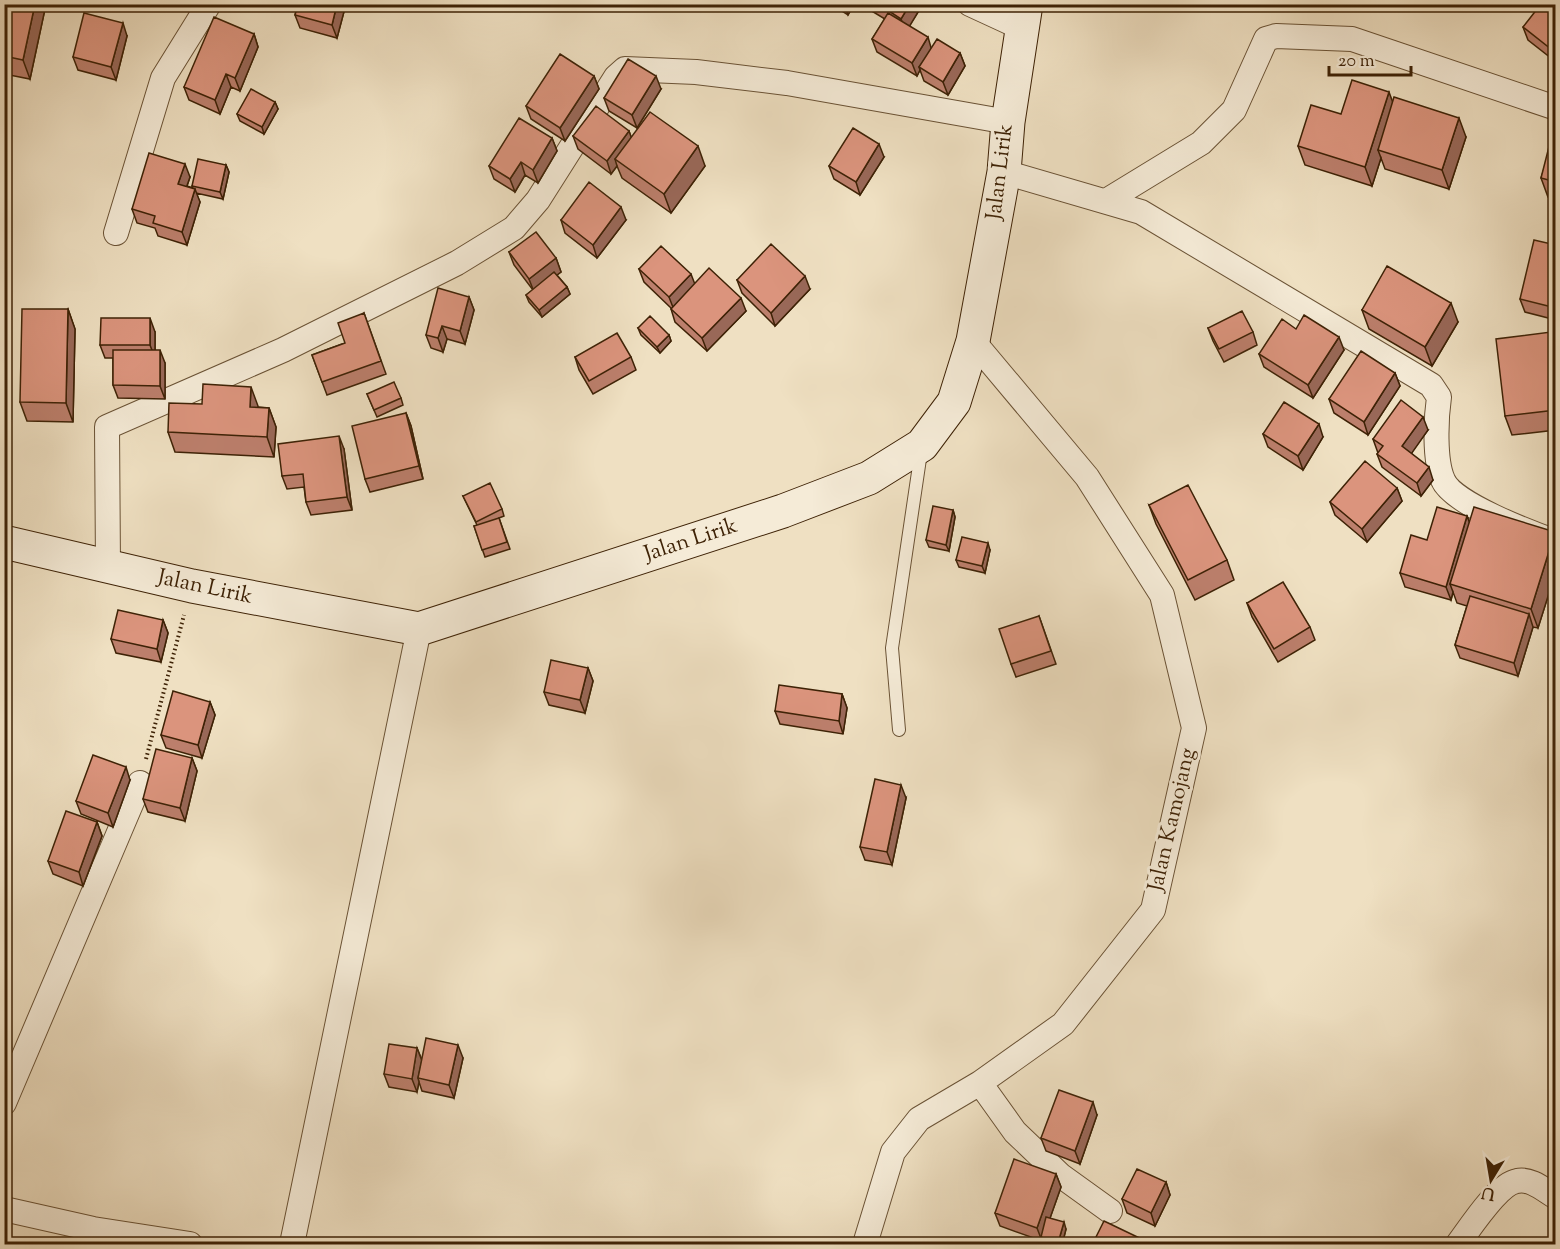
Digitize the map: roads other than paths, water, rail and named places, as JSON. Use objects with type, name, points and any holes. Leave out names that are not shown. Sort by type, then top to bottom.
[{"type":"main road","name":"Jalan Lirik","points":[[4,542],[192,586],[418,629],[783,511],[869,478],[922,445],[954,402],[973,341],[1004,172],[1008,122],[1024,16]]},
{"type":"street","points":[[116,233],[163,78],[209,4]]},
{"type":"street","points":[[970,4],[1024,16]]},
{"type":"street","points":[[1106,201],[1201,143],[1234,110],[1266,39],[1276,36],[1352,39],[1556,108]]},
{"type":"street","points":[[108,566],[107,427],[283,350],[457,262],[514,228],[538,200],[616,77],[625,69],[696,72],[787,83],[1008,122]]},
{"type":"street","points":[[1004,172],[1141,212],[1431,385],[1439,397],[1438,457],[1443,482],[1501,522],[1556,542]]},
{"type":"street","name":"Jalan Kamojang","points":[[865,1245],[893,1152],[919,1119],[980,1083],[1063,1024],[1153,910],[1194,728],[1162,596],[1087,477],[973,341]]},
{"type":"street","points":[[292,1245],[418,629]]},
{"type":"street","points":[[4,1103],[140,783]]},
{"type":"street","points":[[980,1083],[1015,1132],[1060,1174],[1110,1211]]},
{"type":"street","points":[[1458,1245],[1505,1185],[1519,1180],[1533,1183],[1556,1197]]},
{"type":"street","points":[[4,1209],[92,1237],[190,1245]]},
{"type":"lane","points":[[899,730],[892,648],[922,445]]}]
